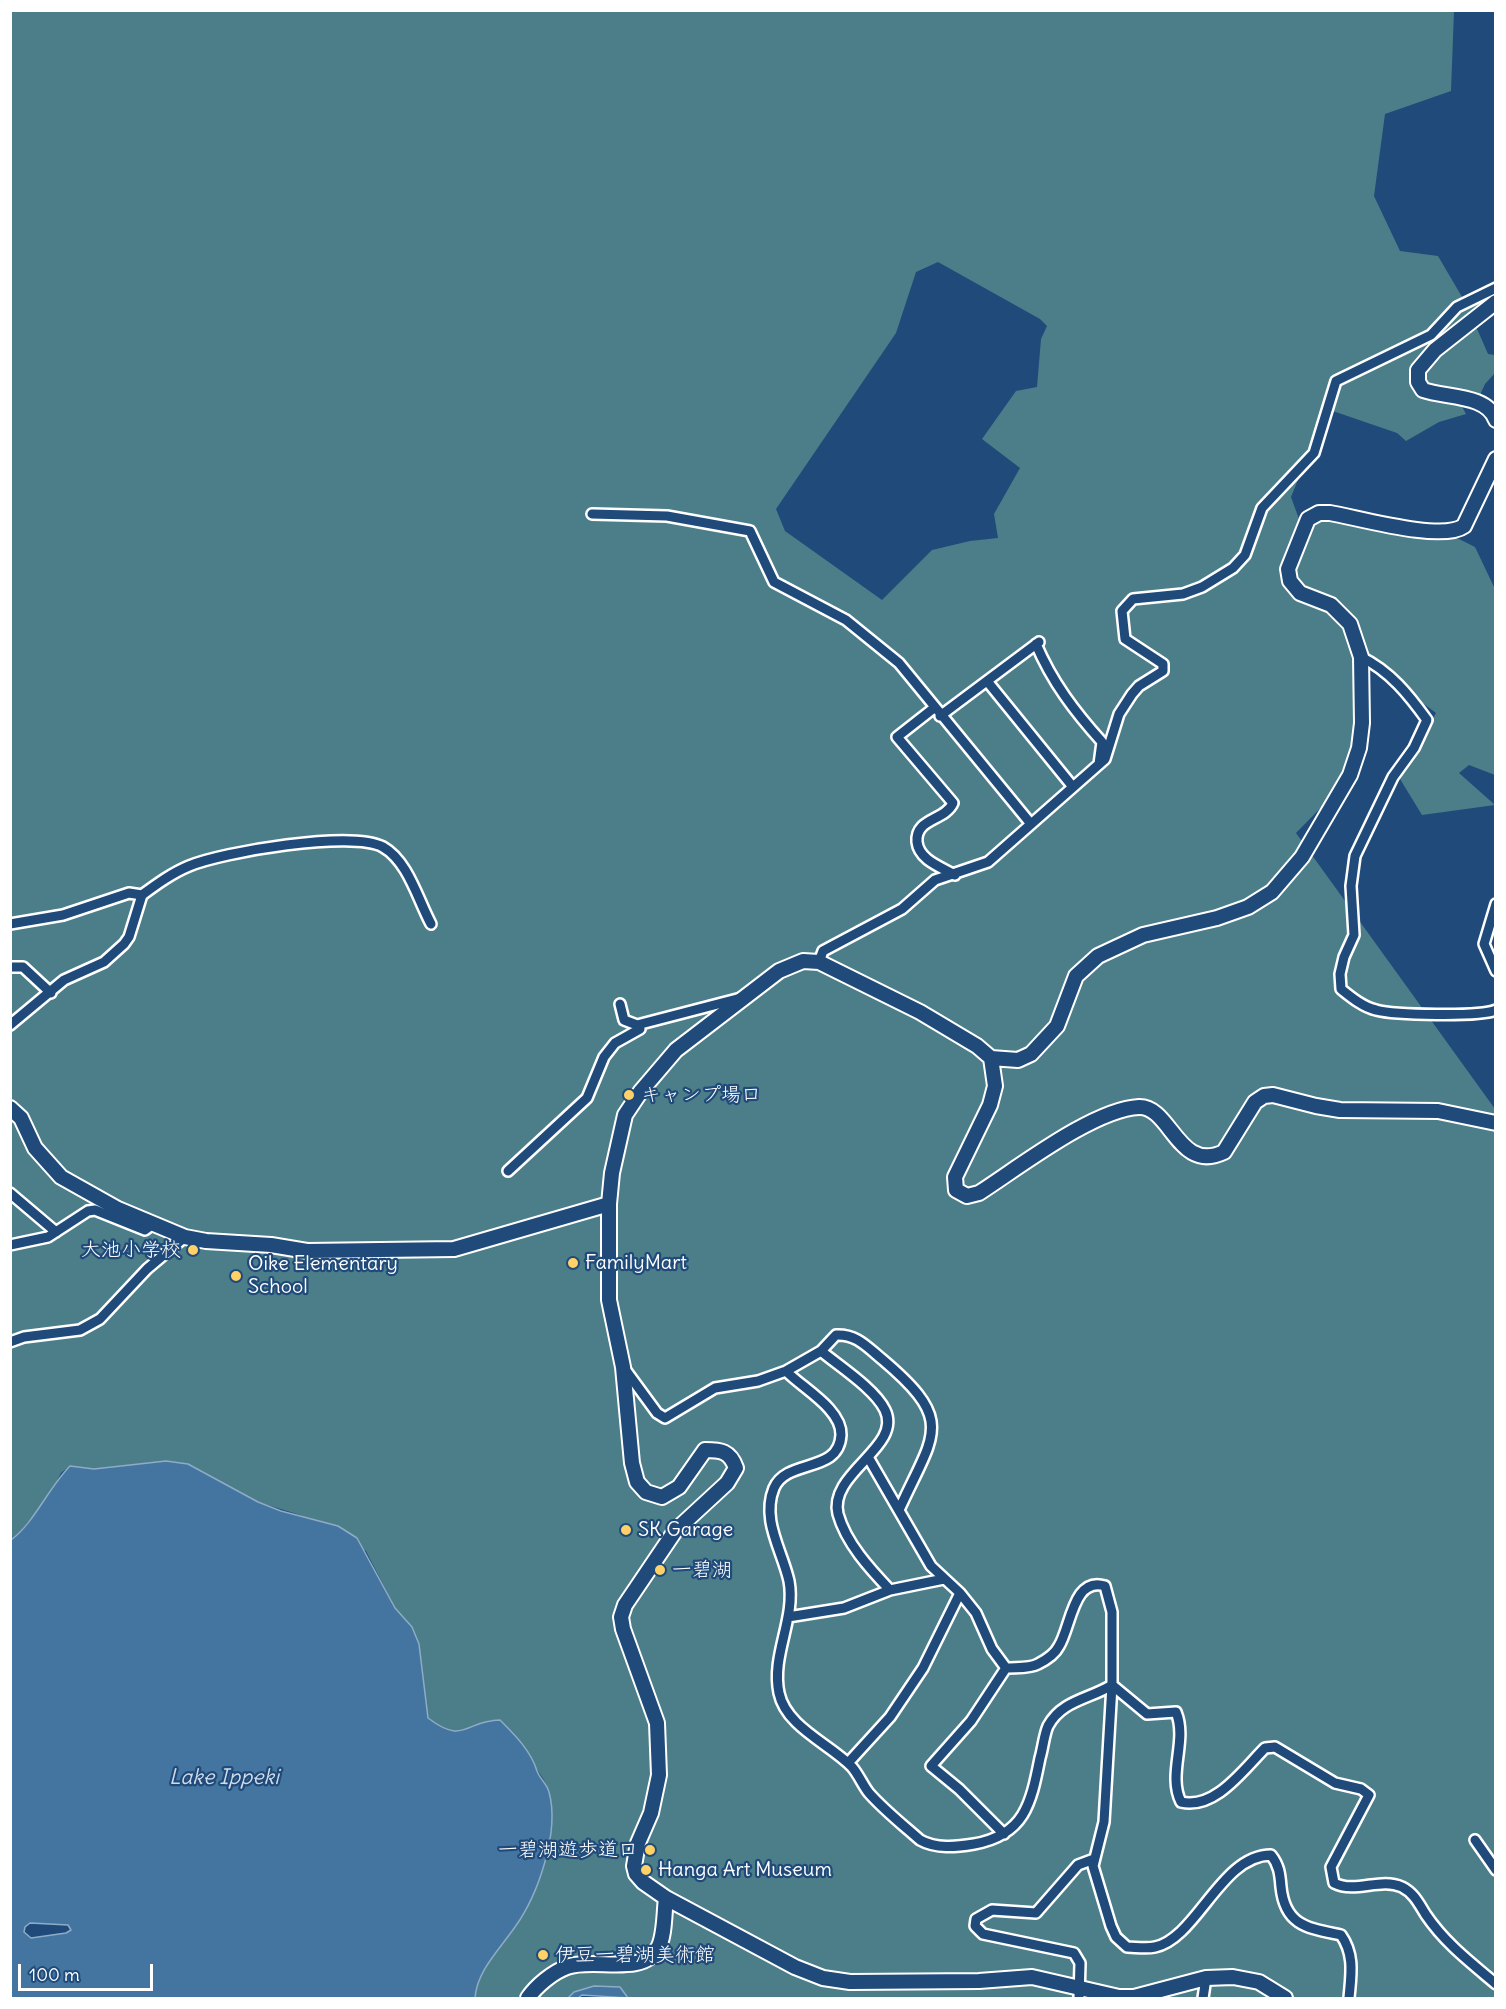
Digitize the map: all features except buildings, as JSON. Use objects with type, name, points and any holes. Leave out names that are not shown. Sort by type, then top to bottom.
[{"type":"street","points":[[819,962],[823,951],[902,909],[935,880],[988,862],[1099,764],[1111,746],[1119,714],[1131,694],[1139,686],[1163,671],[1163,664],[1125,639],[1122,611],[1127,604],[1133,599],[1183,594],[1202,587],[1233,568],[1245,555],[1262,508],[1314,453],[1336,381],[1431,335],[1457,307],[1496,288]]},
{"type":"street","points":[[1496,302],[1435,350],[1418,370],[1418,382],[1423,390],[1482,403],[1491,407],[1496,420]]},
{"type":"street","points":[[1285,1998],[1259,1982],[1247,1978],[1206,1978],[1134,1997],[1119,1997],[1079,1992],[1032,1977],[979,1981],[850,1982],[823,1978],[795,1967],[666,1898],[643,1882],[636,1874],[634,1866],[638,1843],[651,1813],[658,1775],[657,1723],[621,1617],[633,1593],[675,1531],[727,1483],[735,1468],[732,1457],[721,1450],[705,1450],[680,1487],[662,1497],[646,1492],[637,1482],[632,1463],[623,1367],[609,1300],[609,1204],[618,1143],[625,1115],[636,1099],[676,1050],[779,971],[803,962],[819,962],[920,1012],[977,1046],[991,1058],[1018,1060],[1031,1054],[1057,1026],[1076,976],[1098,956],[1143,935],[1216,918],[1248,907],[1272,892],[1287,877],[1350,775],[1359,748],[1362,723],[1361,657],[1350,624],[1331,605],[1300,593],[1290,581],[1288,569],[1308,519],[1319,513],[1330,513],[1407,528],[1447,533],[1457,531],[1464,526],[1496,459]]},
{"type":"street","points":[[592,514],[668,516],[750,531],[774,582],[846,620],[898,663],[1030,824]]},
{"type":"street","points":[[955,875],[927,860],[918,849],[916,836],[920,827],[951,808],[953,803],[897,737],[987,681],[1039,642],[1049,674],[1078,715],[1102,742],[1099,764]]},
{"type":"street","points":[[1361,657],[1379,666],[1411,697],[1427,720],[1414,748],[1393,777],[1355,856],[1351,886],[1354,935],[1344,957],[1340,974],[1341,989],[1361,1004],[1376,1010],[1467,1016],[1496,1010]]},
{"type":"street","points":[[987,681],[1073,787]]},
{"type":"street","points":[[10,1025],[64,980],[104,962],[124,944],[129,937],[142,895],[174,873],[229,854],[325,842],[362,842],[382,847],[397,859],[431,924]]},
{"type":"street","points":[[10,924],[63,915],[129,893],[142,895]]},
{"type":"street","points":[[1496,904],[1484,944],[1496,970]]},
{"type":"street","points":[[10,967],[22,967],[51,993]]},
{"type":"street","points":[[620,1004],[624,1020],[637,1025],[743,997]]},
{"type":"street","points":[[507,1172],[587,1098],[604,1057],[615,1043],[640,1029],[637,1025]]},
{"type":"street","points":[[991,1058],[995,1086],[990,1105],[955,1178],[956,1190],[967,1196],[980,1193],[1083,1126],[1138,1107],[1148,1108],[1156,1114],[1187,1150],[1207,1157],[1224,1152],[1255,1102],[1264,1096],[1273,1095],[1340,1110],[1438,1111],[1496,1124]]},
{"type":"street","points":[[10,1108],[21,1118],[34,1148],[61,1177],[118,1209],[186,1237],[271,1245],[307,1251],[454,1249],[609,1204]]},
{"type":"street","points":[[13,1198],[56,1232]]},
{"type":"street","points":[[10,1245],[48,1237],[88,1211],[95,1210],[145,1230],[153,1224]]},
{"type":"street","points":[[10,1342],[24,1336],[80,1330],[100,1319],[147,1269],[186,1237]]},
{"type":"street","points":[[623,1367],[657,1413],[665,1418],[715,1388],[758,1381],[786,1371],[821,1351],[836,1335],[855,1337],[898,1373],[929,1408],[932,1439],[899,1510]]},
{"type":"street","points":[[821,1351],[877,1398],[886,1412],[886,1431],[874,1452],[855,1468],[837,1501],[838,1514],[848,1536],[867,1566],[890,1590]]},
{"type":"street","points":[[786,1371],[833,1414],[841,1434],[838,1447],[831,1458],[783,1476],[775,1486],[770,1503],[770,1519],[789,1583],[788,1617],[780,1652],[779,1693],[786,1710],[848,1763],[869,1793],[920,1840],[928,1844],[961,1846],[995,1840],[1014,1827],[1024,1811],[1035,1784],[1048,1727],[1061,1710],[1075,1700],[1112,1685]]},
{"type":"street","points":[[868,1457],[931,1566],[960,1593],[976,1612],[992,1649],[1006,1668]]},
{"type":"street","points":[[788,1617],[844,1608],[890,1590],[944,1580]]},
{"type":"street","points":[[1006,1668],[1032,1667],[1052,1655],[1062,1641],[1078,1597],[1088,1586],[1098,1584],[1105,1586],[1112,1612],[1112,1685],[1104,1822],[1093,1866],[1116,1937],[1127,1947],[1154,1948],[1179,1933],[1220,1886],[1249,1861],[1260,1856],[1271,1856],[1280,1872],[1287,1912],[1305,1928],[1341,1935],[1349,1947],[1352,1964],[1349,1998]]},
{"type":"street","points":[[848,1763],[890,1717],[923,1668],[960,1593]]},
{"type":"street","points":[[1004,1834],[959,1789],[931,1766],[971,1721],[1006,1668]]},
{"type":"street","points":[[1112,1685],[1147,1714],[1176,1712],[1181,1724],[1176,1785],[1181,1802],[1193,1805],[1209,1800],[1265,1748],[1275,1747],[1335,1783],[1361,1789],[1369,1795],[1331,1867],[1334,1883],[1350,1888],[1390,1885],[1411,1892],[1441,1937],[1496,1984]]},
{"type":"street","points":[[1475,1840],[1496,1870]]},
{"type":"street","points":[[1079,1992],[1080,1963],[1074,1953],[983,1934],[975,1926],[976,1919],[992,1910],[1036,1913],[1078,1865],[1094,1859]]},
{"type":"street","points":[[528,1998],[540,1984],[567,1966],[637,1963],[650,1960],[660,1947],[666,1898]]},
{"type":"street","points":[[1203,1998],[1206,1978]]},
{"type":"green space","points":[[11,11],[1454,11],[1451,91],[1385,114],[1374,196],[1400,251],[1438,256],[1465,302],[1495,293],[1471,315],[1488,354],[1495,355],[1495,373],[1485,384],[1479,397],[1460,403],[1466,414],[1439,422],[1406,441],[1397,433],[1327,409],[1291,497],[1303,530],[1298,542],[1310,536],[1319,513],[1447,533],[1475,547],[1495,589],[1495,775],[1469,765],[1459,773],[1495,805],[1422,815],[1400,779],[1436,713],[1361,657],[1347,613],[1286,577],[1301,603],[1344,618],[1361,687],[1345,783],[1296,833],[1495,1109],[1495,1998],[628,1998],[620,1987],[574,1992],[568,1998],[475,1998],[484,1970],[523,1915],[537,1881],[551,1823],[549,1791],[532,1763],[491,1720],[473,1728],[458,1731],[444,1728],[428,1718],[419,1644],[412,1627],[395,1608],[366,1551],[300,1515],[258,1502],[189,1464],[166,1461],[94,1469],[70,1466],[61,1473],[51,1493],[11,1540]],"holes":[[[938,262],[1040,319],[1047,326],[1041,339],[1037,387],[1016,391],[982,439],[1020,468],[994,514],[998,538],[970,541],[932,550],[882,600],[785,531],[776,509],[896,333],[916,272]]]},
{"type":"water","name":"Lake Ippeki","points":[[166,1461],[188,1464],[258,1502],[281,1511],[338,1526],[357,1538],[395,1608],[412,1627],[419,1644],[428,1718],[440,1726],[458,1731],[488,1721],[500,1720],[527,1750],[549,1792],[552,1825],[549,1844],[532,1898],[524,1914],[484,1970],[475,1998],[11,1998],[11,1540],[27,1524],[70,1466],[94,1469]],"holes":[[[30,1923],[68,1925],[71,1930],[66,1933],[31,1938],[24,1932],[25,1927]]]},
{"type":"water","points":[[594,1986],[620,1987],[628,1998],[582,1995],[578,1998],[568,1998],[574,1992]]},
{"type":"place","name":"キャンプ場口","points":[[629,1095]]},
{"type":"place","name":"大池小学校","points":[[193,1250]]},
{"type":"place","name":"FamilyMart","points":[[573,1263]]},
{"type":"place","name":"Oike Elementary School","points":[[236,1276]]},
{"type":"place","name":"SK Garage","points":[[626,1530]]},
{"type":"place","name":"一碧湖","points":[[660,1570]]},
{"type":"place","name":"一碧湖遊歩道口","points":[[650,1850]]},
{"type":"place","name":"Hanga Art Museum","points":[[646,1870]]},
{"type":"place","name":"伊豆一碧湖美術館","points":[[543,1955]]}]
